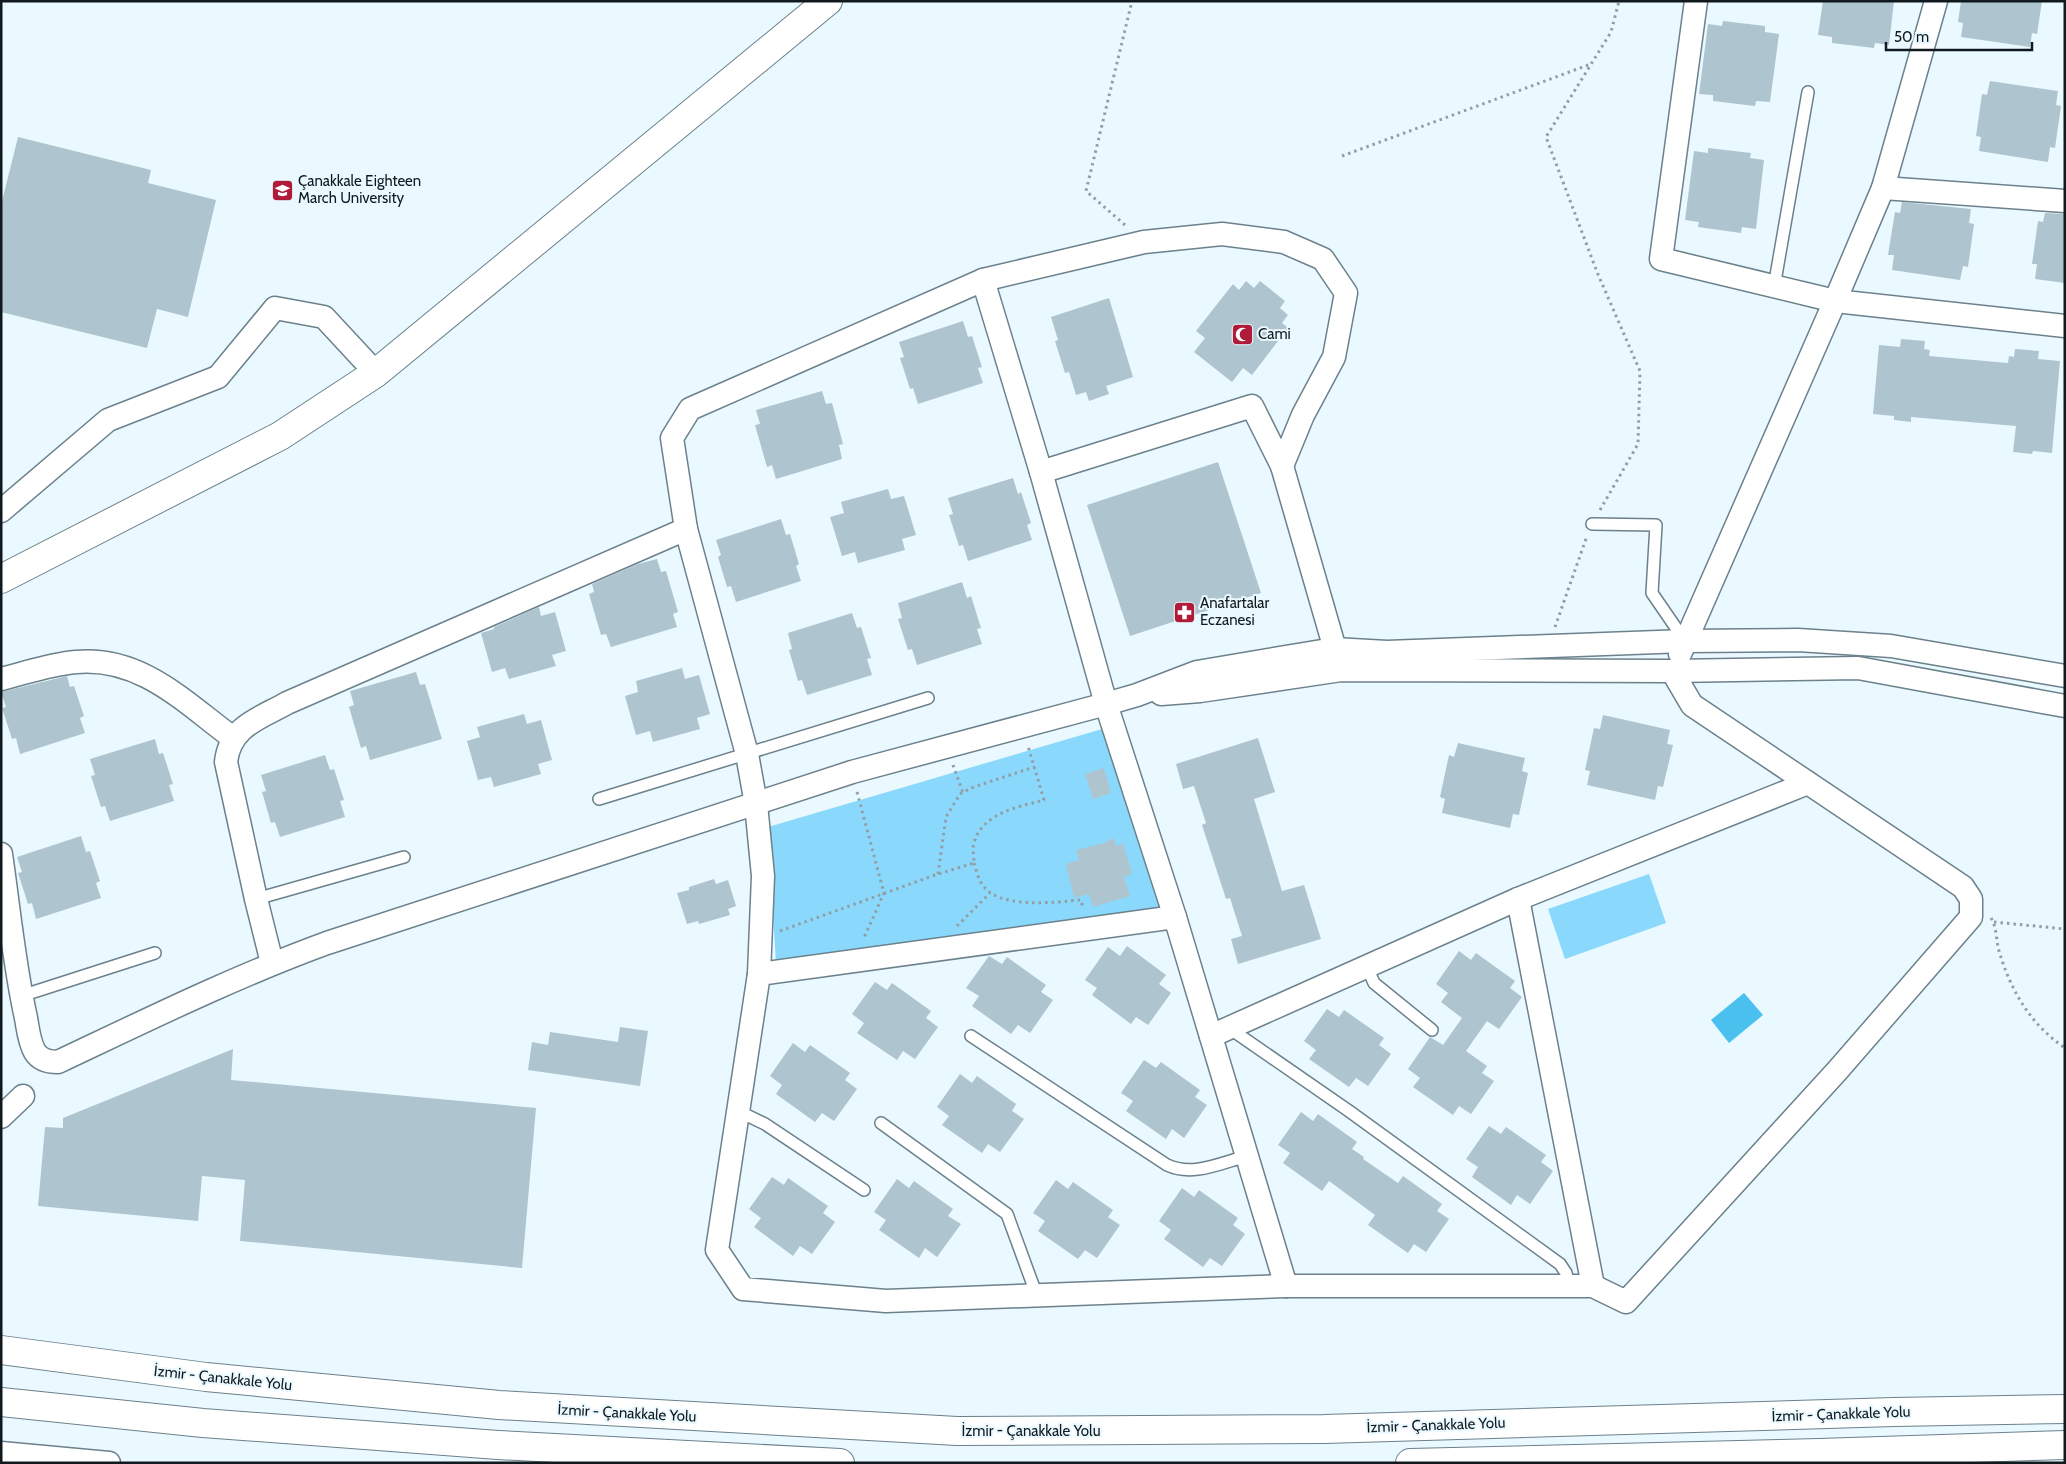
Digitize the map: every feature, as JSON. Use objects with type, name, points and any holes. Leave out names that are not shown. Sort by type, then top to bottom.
[{"type":"main road","points":[[1,579],[280,436],[376,373],[828,1]]},
{"type":"main road","name":"İzmir - Çanakkale Yolu","points":[[1,1350],[206,1377],[499,1405],[957,1431],[1324,1429],[1894,1412],[2065,1409]]},
{"type":"main road","points":[[1894,1412],[2065,1398]]},
{"type":"main road","points":[[1,1402],[203,1423],[498,1445],[840,1463]]},
{"type":"main road","points":[[1410,1463],[1829,1453],[2065,1445]]},
{"type":"street","points":[[1696,1],[1661,259],[1835,301],[2065,326]]},
{"type":"street","points":[[1672,671],[1883,188],[1936,1]]},
{"type":"street","points":[[1883,188],[2065,201]]},
{"type":"street","points":[[1282,466],[1303,415],[1334,357],[1346,293],[1323,259],[1284,242],[1222,234],[1144,242],[983,280],[690,409],[672,438],[686,529],[747,754],[756,804],[763,876],[758,974],[718,1250],[743,1289],[886,1301],[1286,1286],[1593,1286],[1626,1302],[1837,1071],[1971,917],[1971,899],[1963,887],[1692,704],[1672,671]]},
{"type":"street","points":[[983,280],[1041,472],[1106,704],[1175,917],[1220,1032],[1247,1156],[1286,1286]]},
{"type":"street","points":[[1,511],[108,420],[218,377],[275,308],[324,316],[376,373]]},
{"type":"street","points":[[1041,472],[1252,406],[1282,466],[1338,660]]},
{"type":"street","points":[[272,963],[226,762],[228,749],[233,738],[242,728],[288,703],[686,529]]},
{"type":"street","points":[[1,854],[21,996],[32,1044],[35,1053],[42,1059],[58,1062],[272,963],[327,943],[852,772],[1106,704],[1137,695],[1197,672],[1338,660],[1387,652],[1686,641],[1798,640],[1890,646],[2065,676]]},
{"type":"street","points":[[1338,660],[1672,671],[1858,668],[2065,706]]},
{"type":"street","points":[[1,679],[74,662],[93,661],[127,666],[153,678],[233,738]]},
{"type":"street","points":[[1220,1032],[1518,900],[1808,783]]},
{"type":"street","points":[[1518,900],[1593,1286]]},
{"type":"street","points":[[758,974],[1175,917]]},
{"type":"street","points":[[1,1116],[23,1096]]},
{"type":"street","points":[[1,1453],[109,1463]]},
{"type":"lane","points":[[1774,286],[1808,92]]},
{"type":"lane","points":[[1592,524],[1656,525],[1652,593],[1686,641]]},
{"type":"lane","points":[[599,799],[928,698]]},
{"type":"lane","points":[[256,899],[404,857]]},
{"type":"lane","points":[[21,996],[155,953]]},
{"type":"lane","points":[[1367,967],[1374,983],[1432,1030]]},
{"type":"lane","points":[[1220,1032],[1349,1111],[1560,1264],[1566,1273],[1569,1286]]},
{"type":"lane","points":[[971,1036],[1166,1165],[1191,1171],[1247,1156]]},
{"type":"lane","points":[[738,1111],[765,1124],[864,1190]]},
{"type":"lane","points":[[882,1123],[1007,1214],[1037,1296]]},
{"type":"path","points":[[1132,1],[1086,191],[1144,242]]},
{"type":"path","points":[[1548,646],[1592,524],[1638,444],[1640,371],[1597,272],[1546,137],[1611,32],[1619,1]]},
{"type":"path","points":[[1342,156],[1592,63]]},
{"type":"path","points":[[1023,726],[1044,800],[999,814],[986,822],[978,832],[973,845],[974,863],[982,885],[990,893],[1019,904],[1081,900],[1089,929]]},
{"type":"path","points":[[948,746],[963,793]]},
{"type":"path","points":[[938,874],[946,817],[954,802],[971,788],[1034,767]]},
{"type":"path","points":[[852,772],[884,893],[855,961]]},
{"type":"path","points":[[760,938],[938,874],[974,863]]},
{"type":"path","points":[[934,950],[990,893]]},
{"type":"path","points":[[1971,899],[1985,908],[1994,922],[1997,946],[2007,977],[2021,1002],[2046,1035],[2065,1048]]},
{"type":"path","points":[[1994,922],[2065,929]]},
{"type":"shaded area","points":[[1102,729],[1161,910],[776,964],[768,827]]},
{"type":"shaded area","points":[[1649,874],[1666,923],[1565,959],[1548,909]]},
{"type":"shaded area","points":[[1744,993],[1763,1015],[1729,1043],[1711,1020]]},
{"type":"building","points":[[1823,1],[1894,1],[1889,45],[1875,43],[1874,48],[1832,43],[1832,37],[1818,35]]},
{"type":"building","points":[[1961,1],[2042,1],[2037,34],[2032,33],[2030,47],[1961,37],[1963,23],[1958,22]]},
{"type":"building","points":[[1723,21],[1765,26],[1765,32],[1779,34],[1770,102],[1756,101],[1755,106],[1713,101],[1713,95],[1699,94],[1708,24],[1722,26]]},
{"type":"building","points":[[1990,81],[2058,91],[2056,105],[2061,106],[2055,148],[2050,147],[2048,162],[1979,151],[1981,137],[1976,136],[1982,94],[1987,95]]},
{"type":"building","points":[[18,137],[151,170],[148,183],[216,200],[188,317],[157,309],[147,348],[1,312],[1,205]]},
{"type":"building","points":[[1708,148],[1751,153],[1750,158],[1764,160],[1756,229],[1742,227],[1741,233],[1698,227],[1699,222],[1685,220],[1694,151],[1708,153]]},
{"type":"building","points":[[1902,202],[1971,209],[1969,223],[1974,224],[1968,267],[1963,266],[1960,280],[1892,270],[1894,255],[1888,255],[1895,212],[1900,213]]},
{"type":"building","points":[[2045,213],[2065,214],[2065,283],[2035,279],[2037,264],[2032,264],[2038,221],[2043,222]]},
{"type":"building","name":"Cami","points":[[1246,281],[1254,288],[1260,281],[1285,301],[1280,308],[1288,315],[1282,323],[1288,328],[1252,375],[1243,368],[1232,382],[1194,352],[1205,338],[1196,331],[1233,284],[1239,290]]},
{"type":"building","points":[[1109,298],[1133,377],[1106,386],[1109,394],[1089,401],[1086,392],[1076,395],[1069,372],[1065,373],[1055,341],[1058,340],[1051,317]]},
{"type":"building","points":[[963,321],[968,337],[972,336],[982,367],[978,368],[983,383],[918,404],[913,388],[910,389],[900,358],[904,357],[899,342]]},
{"type":"building","points":[[1901,339],[1925,341],[1924,349],[1930,350],[1929,356],[2008,363],[2009,356],[2014,357],[2015,349],[2039,351],[2038,359],[2060,361],[2052,453],[2033,451],[2032,454],[2013,452],[2016,426],[1911,417],[1911,422],[1894,420],[1894,416],[1873,414],[1879,345],[1900,347]]},
{"type":"building","points":[[822,391],[826,404],[832,403],[843,444],[839,445],[842,459],[776,479],[772,465],[767,467],[755,425],[760,424],[756,410]]},
{"type":"building","points":[[1218,462],[1261,593],[1130,636],[1087,505]]},
{"type":"building","points":[[1013,478],[1018,494],[1021,492],[1031,523],[1027,525],[1032,540],[968,561],[963,545],[959,546],[949,515],[953,514],[948,498]]},
{"type":"building","points":[[888,489],[891,499],[904,496],[916,535],[902,539],[905,550],[858,563],[855,552],[842,556],[830,517],[844,513],[841,502]]},
{"type":"building","points":[[781,519],[786,535],[790,534],[799,564],[796,566],[801,581],[736,602],[731,586],[727,587],[718,557],[721,555],[716,540]]},
{"type":"building","points":[[657,559],[661,572],[666,571],[678,612],[673,614],[677,627],[611,647],[606,634],[601,635],[589,594],[594,592],[592,584],[638,564]]},
{"type":"building","points":[[962,582],[967,598],[971,596],[981,628],[977,629],[982,644],[917,665],[912,649],[908,650],[898,619],[902,618],[898,603]]},
{"type":"building","points":[[539,607],[541,616],[555,612],[566,651],[552,655],[556,666],[509,679],[505,668],[492,672],[481,633],[494,629],[494,627]]},
{"type":"building","points":[[852,613],[857,628],[861,627],[871,658],[867,659],[872,675],[807,695],[802,680],[798,681],[789,650],[792,649],[788,633]]},
{"type":"building","points":[[682,668],[685,679],[699,675],[710,714],[697,718],[700,729],[653,742],[650,731],[636,735],[625,696],[638,692],[636,681]]},
{"type":"building","points":[[416,672],[420,685],[425,684],[442,739],[370,760],[366,746],[361,748],[349,707],[354,705],[350,691]]},
{"type":"building","points":[[67,676],[70,687],[74,686],[84,716],[80,718],[85,733],[20,754],[16,738],[12,739],[2,708],[6,707],[1,692]]},
{"type":"building","points":[[524,714],[527,724],[541,720],[552,760],[538,764],[541,774],[494,787],[491,777],[478,780],[467,741],[480,737],[477,727]]},
{"type":"building","points":[[1603,715],[1670,730],[1667,744],[1673,745],[1663,787],[1658,786],[1655,800],[1587,785],[1590,771],[1585,770],[1594,728],[1600,729]]},
{"type":"building","points":[[1258,738],[1275,792],[1254,799],[1282,891],[1304,885],[1321,939],[1238,964],[1231,939],[1242,936],[1230,898],[1226,899],[1202,825],[1206,823],[1194,786],[1183,789],[1176,764]]},
{"type":"building","points":[[155,739],[159,754],[163,753],[173,784],[169,785],[174,801],[110,821],[105,806],[101,807],[91,776],[95,775],[90,759]]},
{"type":"building","points":[[1458,743],[1525,758],[1522,771],[1528,773],[1519,815],[1513,814],[1510,828],[1442,813],[1445,799],[1440,797],[1449,755],[1454,757]]},
{"type":"building","points":[[325,755],[330,770],[334,769],[344,800],[340,801],[345,817],[280,837],[275,822],[271,823],[262,792],[266,791],[261,775]]},
{"type":"building","points":[[1104,768],[1111,793],[1093,799],[1085,774]]},
{"type":"building","points":[[81,836],[86,852],[90,851],[100,881],[96,883],[101,898],[36,919],[32,903],[28,904],[18,873],[22,872],[17,857]]},
{"type":"building","points":[[1114,838],[1116,846],[1123,843],[1132,874],[1124,877],[1130,896],[1093,907],[1089,894],[1074,898],[1066,864],[1079,860],[1076,850],[1104,843]]},
{"type":"building","points":[[714,879],[716,884],[728,880],[736,906],[728,909],[730,915],[699,924],[698,921],[687,924],[677,893]]},
{"type":"building","points":[[1127,946],[1166,975],[1159,984],[1171,993],[1148,1025],[1136,1017],[1131,1024],[1092,995],[1097,988],[1085,980],[1108,947],[1120,956]]},
{"type":"building","points":[[1459,951],[1471,960],[1476,953],[1515,981],[1510,988],[1522,997],[1499,1029],[1487,1021],[1466,1051],[1487,1066],[1482,1073],[1494,1081],[1471,1114],[1459,1106],[1453,1115],[1413,1087],[1420,1078],[1408,1069],[1430,1037],[1443,1045],[1462,1018],[1441,1002],[1448,993],[1436,984]]},
{"type":"building","points":[[989,956],[1002,964],[1007,957],[1046,985],[1041,992],[1053,1000],[1030,1033],[1018,1025],[1011,1034],[972,1006],[979,996],[966,988]]},
{"type":"building","points":[[875,982],[887,990],[892,983],[931,1011],[926,1018],[938,1027],[915,1059],[903,1051],[897,1060],[857,1033],[864,1023],[852,1014]]},
{"type":"building","points":[[1327,1009],[1339,1017],[1344,1010],[1384,1038],[1379,1045],[1391,1054],[1368,1086],[1356,1078],[1349,1087],[1309,1059],[1316,1050],[1304,1041]]},
{"type":"building","points":[[620,1027],[648,1031],[640,1086],[528,1070],[532,1042],[548,1045],[550,1032],[618,1042]]},
{"type":"building","points":[[793,1043],[805,1052],[810,1045],[850,1073],[845,1080],[857,1089],[834,1121],[822,1113],[815,1122],[776,1094],[782,1085],[770,1076]]},
{"type":"building","points":[[233,1049],[231,1080],[536,1108],[522,1268],[240,1241],[245,1180],[202,1176],[198,1221],[38,1206],[45,1127],[63,1128],[63,1118]]},
{"type":"building","points":[[1144,1060],[1156,1068],[1161,1062],[1200,1090],[1195,1097],[1207,1105],[1184,1138],[1172,1129],[1166,1139],[1126,1111],[1133,1101],[1121,1093]]},
{"type":"building","points":[[960,1074],[972,1083],[977,1076],[1016,1104],[1012,1111],[1024,1119],[1000,1152],[988,1144],[982,1153],[942,1125],[949,1116],[937,1107]]},
{"type":"building","points":[[1301,1112],[1313,1121],[1318,1114],[1357,1142],[1352,1149],[1364,1157],[1363,1159],[1398,1183],[1403,1176],[1442,1204],[1437,1211],[1449,1219],[1426,1252],[1414,1244],[1408,1253],[1368,1225],[1375,1215],[1329,1181],[1322,1191],[1283,1163],[1290,1153],[1278,1145]]},
{"type":"building","points":[[1489,1126],[1501,1134],[1506,1127],[1546,1155],[1541,1162],[1553,1171],[1530,1204],[1517,1195],[1511,1205],[1472,1177],[1478,1167],[1466,1159]]},
{"type":"building","points":[[772,1177],[784,1185],[788,1178],[828,1206],[823,1213],[835,1222],[812,1254],[800,1246],[793,1256],[754,1227],[761,1218],[749,1209]]},
{"type":"building","points":[[897,1179],[909,1188],[914,1181],[953,1209],[948,1216],[961,1224],[937,1257],[925,1248],[919,1258],[879,1230],[886,1220],[874,1212]]},
{"type":"building","points":[[1056,1180],[1068,1189],[1073,1182],[1113,1210],[1108,1217],[1120,1225],[1097,1258],[1085,1250],[1078,1259],[1038,1231],[1045,1221],[1033,1213]]},
{"type":"building","points":[[1182,1188],[1194,1197],[1199,1190],[1238,1218],[1233,1225],[1245,1234],[1222,1266],[1210,1258],[1203,1267],[1164,1239],[1171,1230],[1159,1221]]},
{"type":"place","name":"Çanakkale Eighteen March University","points":[[282,190]]},
{"type":"place","name":"Cami","points":[[1242,334]]},
{"type":"place","name":"Anafartalar Eczanesi","points":[[1184,612]]}]
